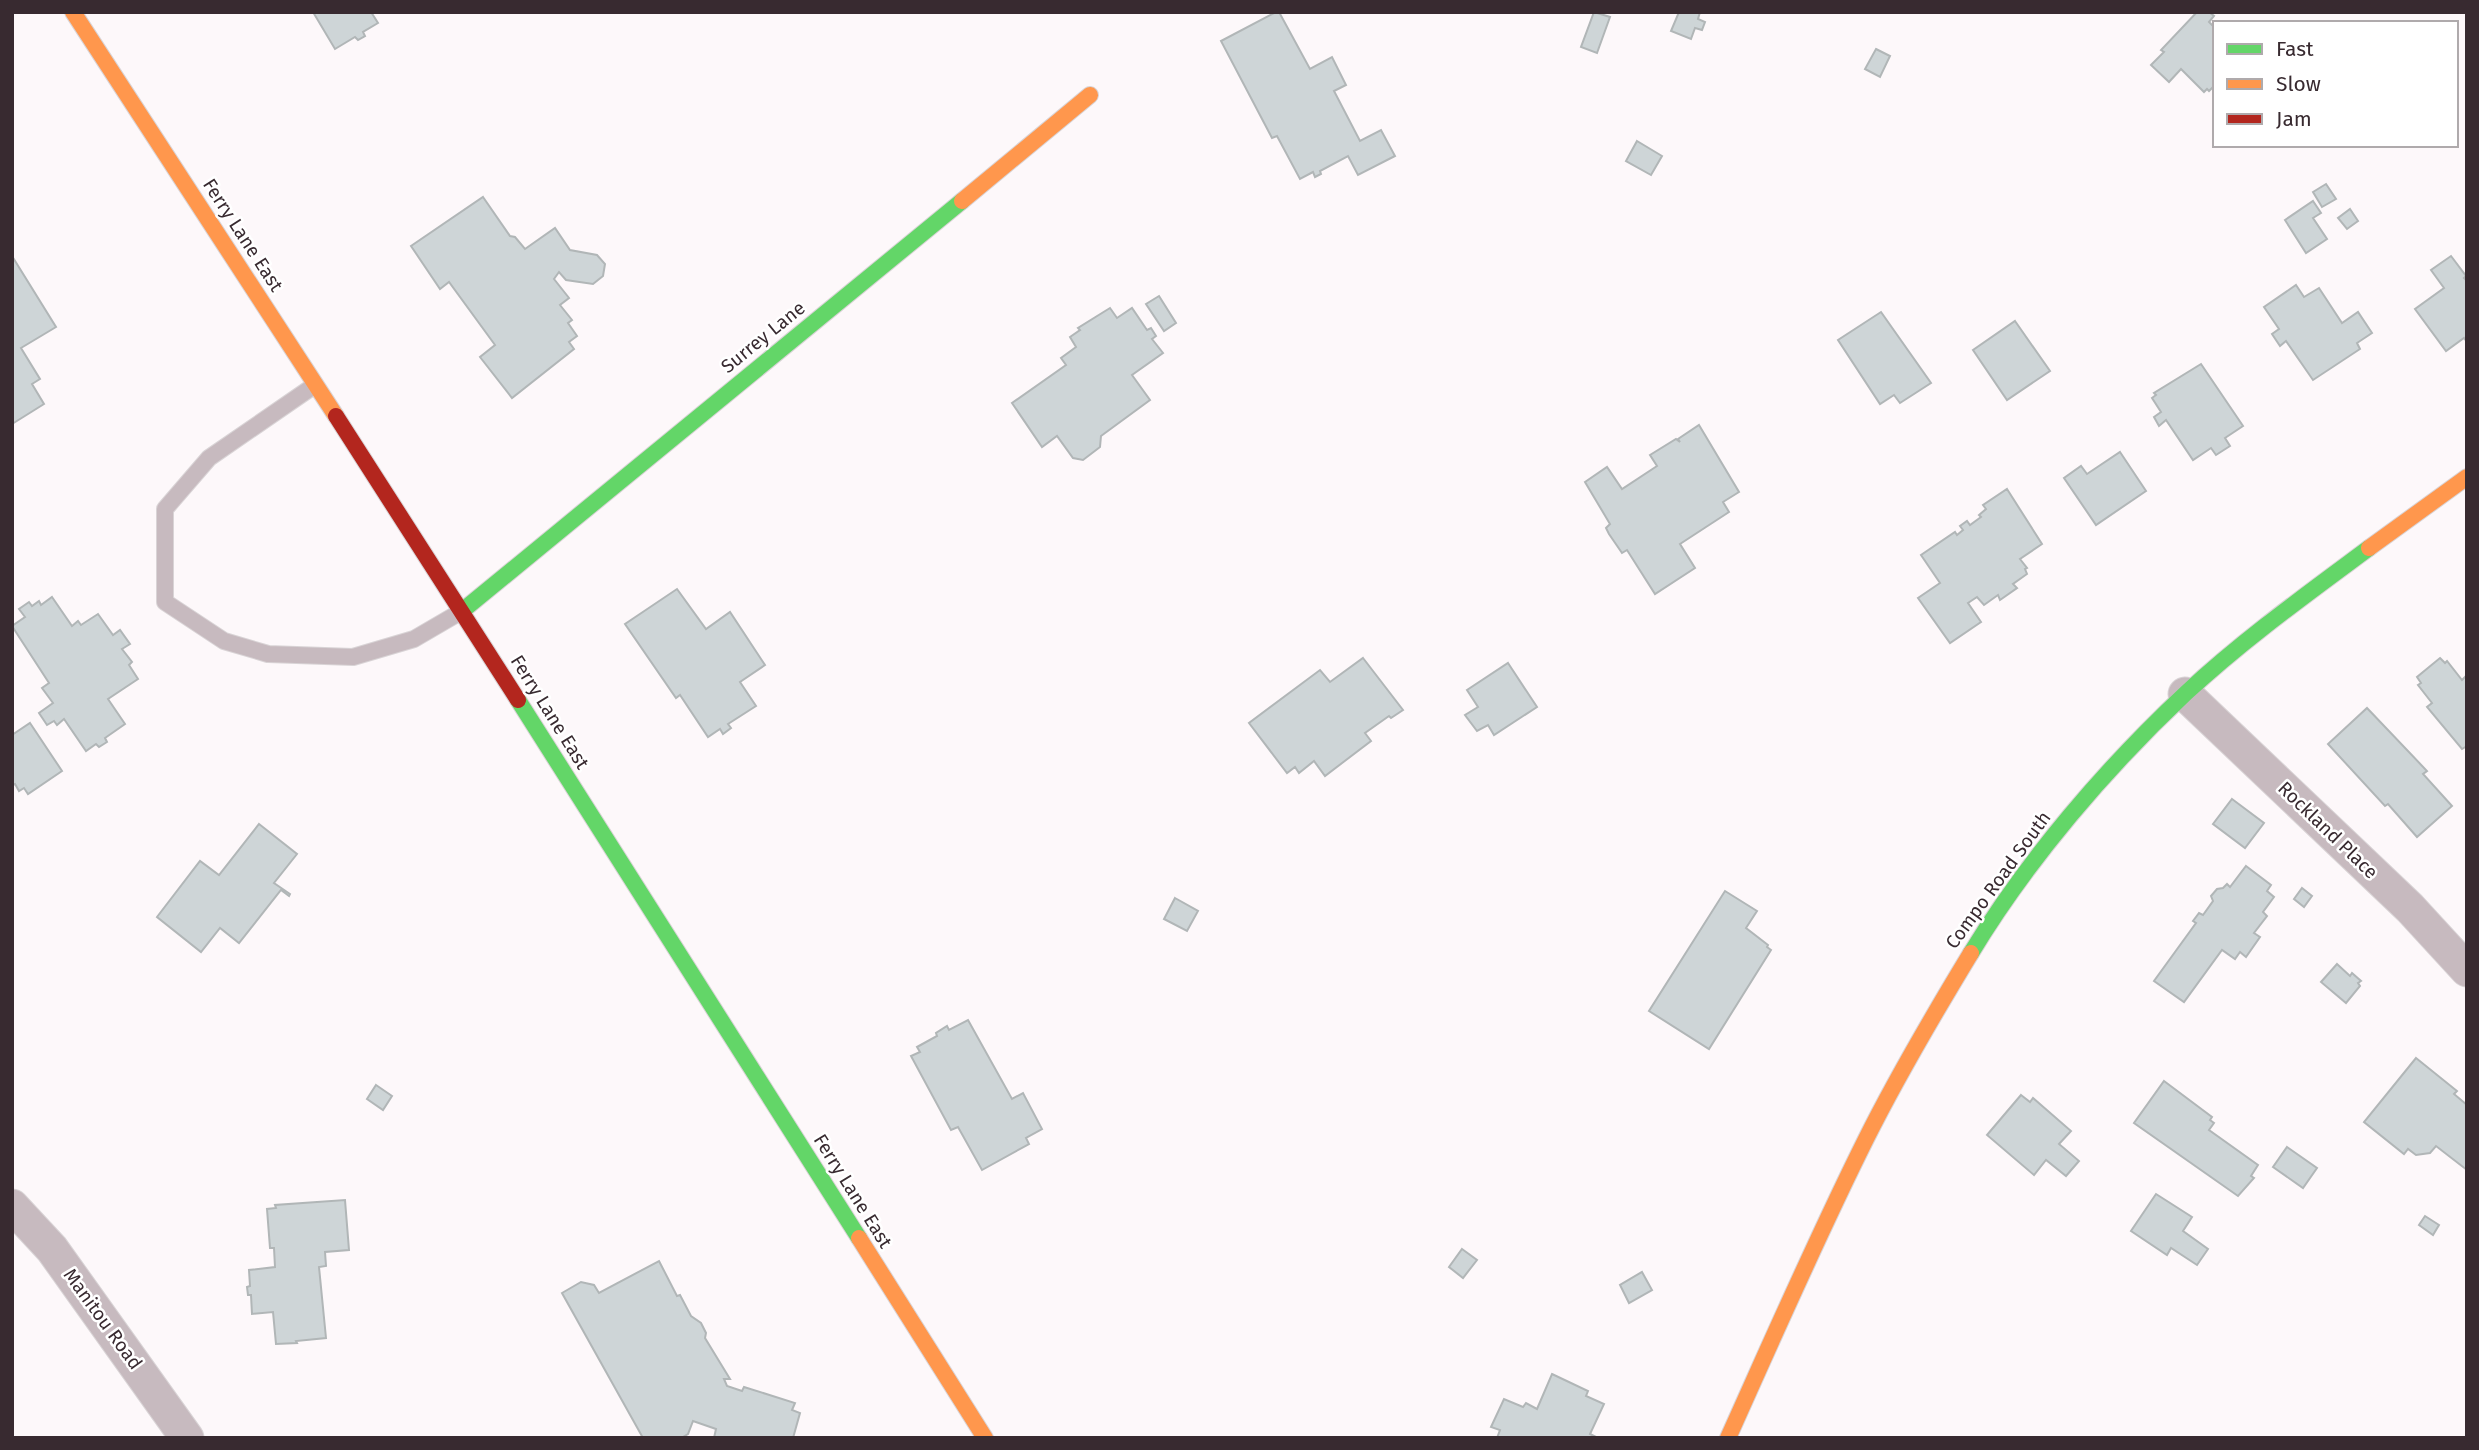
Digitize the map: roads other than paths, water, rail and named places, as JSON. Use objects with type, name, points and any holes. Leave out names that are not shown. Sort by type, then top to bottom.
[{"type":"street","name":"Ferry Lane East","points":[[73,12],[462,611],[985,1438]]},
{"type":"street","name":"Surrey Lane","points":[[462,611],[1090,95]]},
{"type":"street","name":"Compo Road South","points":[[1728,1438],[1899,1073],[1959,968],[2031,865],[2122,758],[2185,694],[2308,594],[2467,477]]},
{"type":"street","name":"Rockland Place","points":[[2185,694],[2410,908],[2467,970]]},
{"type":"street","name":"Manitou Road","points":[[12,1206],[52,1249],[187,1438]]},
{"type":"lane","points":[[315,385],[209,458],[166,509],[164,601],[224,641],[268,654],[353,657],[414,639],[462,611]]}]
